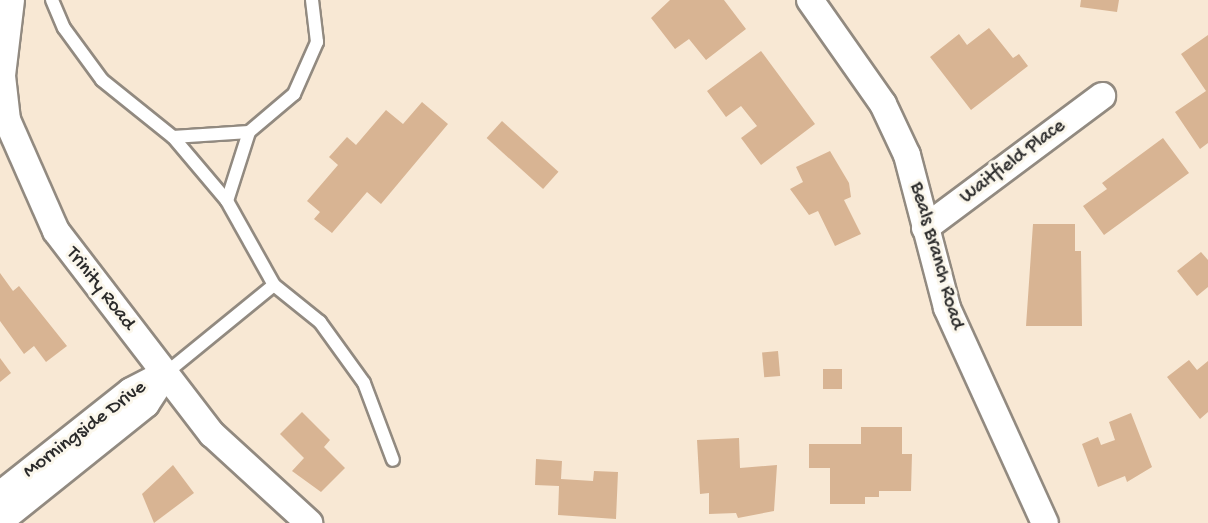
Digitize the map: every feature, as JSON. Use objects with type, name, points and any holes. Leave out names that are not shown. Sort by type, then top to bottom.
[{"type":"street","name":"Trinity Road","points":[[11,0],[2,76],[4,118],[56,231],[166,373],[242,466],[300,521]]},
{"type":"street","name":"Beals Branch Road","points":[[810,0],[883,104],[907,155],[925,228],[958,337],[1045,523]]},
{"type":"street","name":"Waitfield Place","points":[[925,228],[1101,96]]},
{"type":"street","name":"Morningside Drive","points":[[0,495],[131,391],[166,373]]},
{"type":"street","name":"Morningside Drive","points":[[0,521],[146,404],[166,373]]},
{"type":"lane","points":[[52,0],[64,28],[102,80],[173,137],[227,201],[274,285],[320,321],[364,383],[393,460]]},
{"type":"lane","points":[[227,201],[249,132],[294,94],[317,42],[312,0]]},
{"type":"lane","points":[[173,137],[249,132]]},
{"type":"lane","points":[[166,373],[274,285]]},
{"type":"building","points":[[670,0],[724,0],[746,29],[706,60],[689,39],[675,49],[651,18]]},
{"type":"building","points":[[1081,0],[1119,0],[1117,12],[1080,7]]},
{"type":"building","points":[[989,28],[1013,58],[1019,54],[1028,66],[971,110],[930,57],[959,34],[967,45]]},
{"type":"building","points":[[1208,35],[1208,143],[1200,149],[1175,112],[1206,91],[1181,54]]},
{"type":"building","points":[[761,51],[815,124],[761,165],[741,138],[757,126],[741,106],[726,117],[707,91]]},
{"type":"building","points":[[422,102],[448,124],[381,204],[367,192],[332,233],[314,219],[320,212],[307,201],[338,165],[329,157],[347,137],[356,145],[386,110],[403,124]]},
{"type":"building","points":[[502,121],[558,172],[543,189],[487,138]]},
{"type":"building","points":[[1163,138],[1189,173],[1104,235],[1083,206],[1107,189],[1102,183]]},
{"type":"building","points":[[830,151],[849,183],[851,197],[844,200],[861,234],[835,246],[818,211],[809,215],[790,189],[803,182],[796,167]]},
{"type":"building","points":[[1033,224],[1075,224],[1075,251],[1081,251],[1082,326],[1026,326]]},
{"type":"building","points":[[1201,252],[1208,260],[1208,287],[1197,296],[1177,271]]},
{"type":"building","points":[[0,273],[13,291],[19,286],[67,346],[46,362],[34,346],[24,354],[0,321]]},
{"type":"building","points":[[778,351],[780,376],[764,377],[762,352]]},
{"type":"building","points":[[0,358],[11,373],[0,382]]},
{"type":"building","points":[[1189,360],[1197,370],[1208,361],[1208,412],[1200,419],[1167,377]]},
{"type":"building","points":[[823,369],[842,369],[842,389],[823,389]]},
{"type":"building","points":[[302,412],[330,440],[324,447],[345,468],[321,492],[292,471],[304,458],[280,434]]},
{"type":"building","points":[[1131,413],[1152,467],[1127,482],[1125,476],[1098,487],[1082,444],[1098,437],[1101,445],[1115,440],[1109,422]]},
{"type":"building","points":[[861,427],[902,427],[902,454],[912,454],[911,491],[879,491],[879,497],[865,497],[865,504],[830,504],[830,468],[809,468],[809,444],[861,444]]},
{"type":"building","points":[[739,438],[740,468],[777,465],[774,511],[738,518],[736,513],[709,514],[709,493],[700,494],[697,440]]},
{"type":"building","points":[[536,459],[562,461],[561,479],[593,481],[594,471],[618,472],[616,519],[558,515],[559,486],[535,485]]},
{"type":"building","points":[[173,465],[194,493],[154,523],[142,494]]}]
